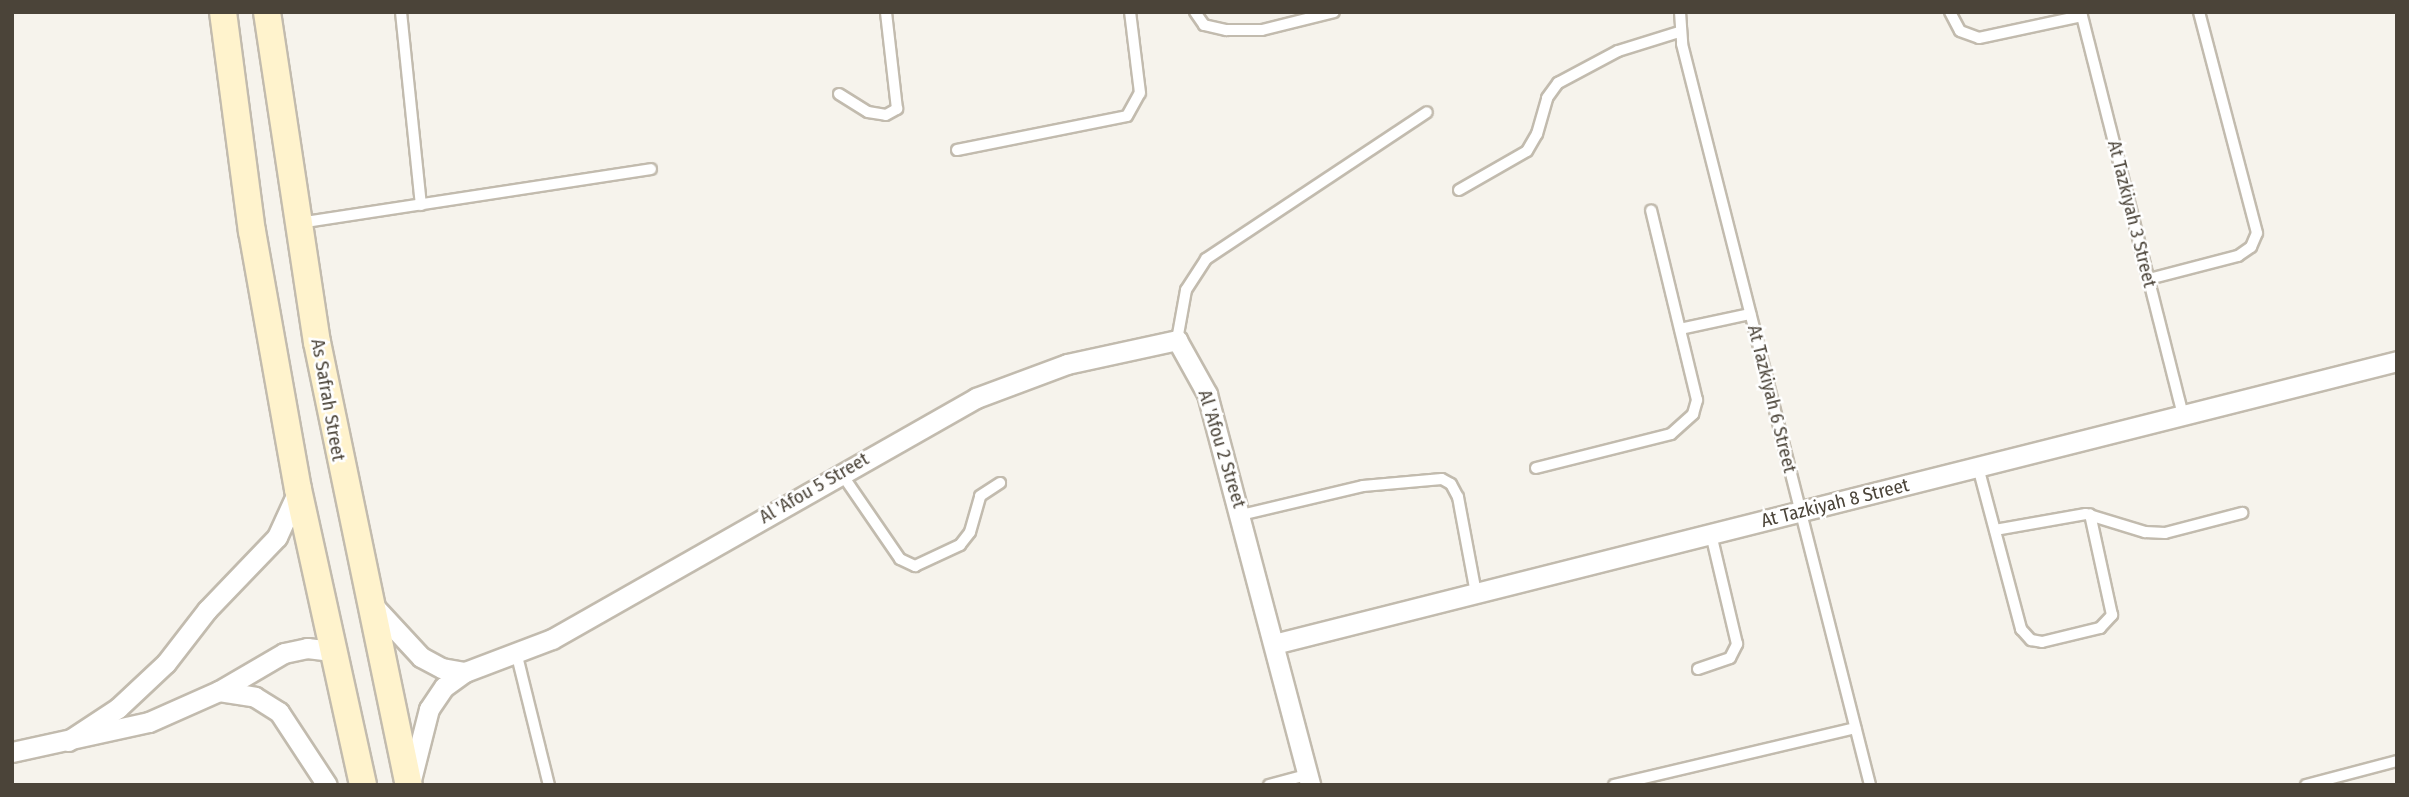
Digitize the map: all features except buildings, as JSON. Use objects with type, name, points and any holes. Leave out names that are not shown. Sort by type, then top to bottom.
[{"type":"street","points":[[223,12],[250,217],[298,489],[363,785]]},
{"type":"street","name":"As Safrah Street","points":[[267,12],[297,223],[366,598],[409,785]]},
{"type":"street","name":"Al 'Afou 5 Street","points":[[409,785],[429,709],[444,687],[465,672],[517,656],[950,411],[1012,383],[1067,363],[1177,340]]},
{"type":"street","name":"Al 'Afou 2 Street","points":[[1177,340],[1208,394],[1309,780]]},
{"type":"street","name":"At Tazkiyah 8 Street","points":[[1274,644],[2397,361]]},
{"type":"street","points":[[68,741],[118,708],[166,663],[215,601],[278,537],[298,489]]},
{"type":"street","points":[[366,598],[421,657],[442,668],[465,672]]},
{"type":"street","points":[[12,752],[149,722],[219,691],[284,653],[307,648],[332,651]]},
{"type":"street","points":[[219,691],[255,697],[279,712],[327,785]]},
{"type":"lane","points":[[401,12],[421,205]]},
{"type":"lane","points":[[839,94],[868,112],[886,115],[897,109],[886,12]]},
{"type":"lane","points":[[957,150],[1127,116],[1140,93],[1130,12]]},
{"type":"lane","points":[[1195,12],[1205,25],[1226,30],[1262,30],[1334,12]]},
{"type":"lane","name":"At Tazkiyah 6 Street","points":[[1680,12],[1679,32],[1870,785]]},
{"type":"lane","points":[[1950,12],[1960,32],[1972,37],[2082,14]]},
{"type":"lane","points":[[2149,279],[2238,256],[2251,247],[2257,233],[2199,12]]},
{"type":"lane","name":"At Tazkiyah 3 Street","points":[[2082,14],[2183,416]]},
{"type":"lane","points":[[1459,191],[1527,151],[1537,134],[1547,98],[1558,83],[1618,51],[1679,32]]},
{"type":"lane","points":[[1177,340],[1186,290],[1206,259],[1427,112]]},
{"type":"lane","points":[[297,223],[651,169]]},
{"type":"lane","points":[[1536,468],[1671,435],[1685,426],[1696,400],[1651,210]]},
{"type":"lane","points":[[1680,329],[1750,314]]},
{"type":"lane","points":[[1978,467],[2021,629],[2031,640],[2042,642],[2100,628],[2112,615],[2090,514]]},
{"type":"lane","points":[[840,473],[900,559],[915,566],[960,545],[970,532],[980,496],[1000,483]]},
{"type":"lane","points":[[1241,515],[1363,486],[1442,479],[1451,484],[1458,497],[1476,593]]},
{"type":"lane","points":[[1995,530],[2064,515],[2090,514],[2155,533],[2242,513]]},
{"type":"lane","points":[[1698,669],[1730,658],[1737,644],[1711,534]]},
{"type":"lane","points":[[517,656],[549,785]]},
{"type":"lane","points":[[1614,785],[1855,728]]},
{"type":"lane","points":[[2306,785],[2397,761]]},
{"type":"lane","points":[[1269,785],[1309,780]]}]
